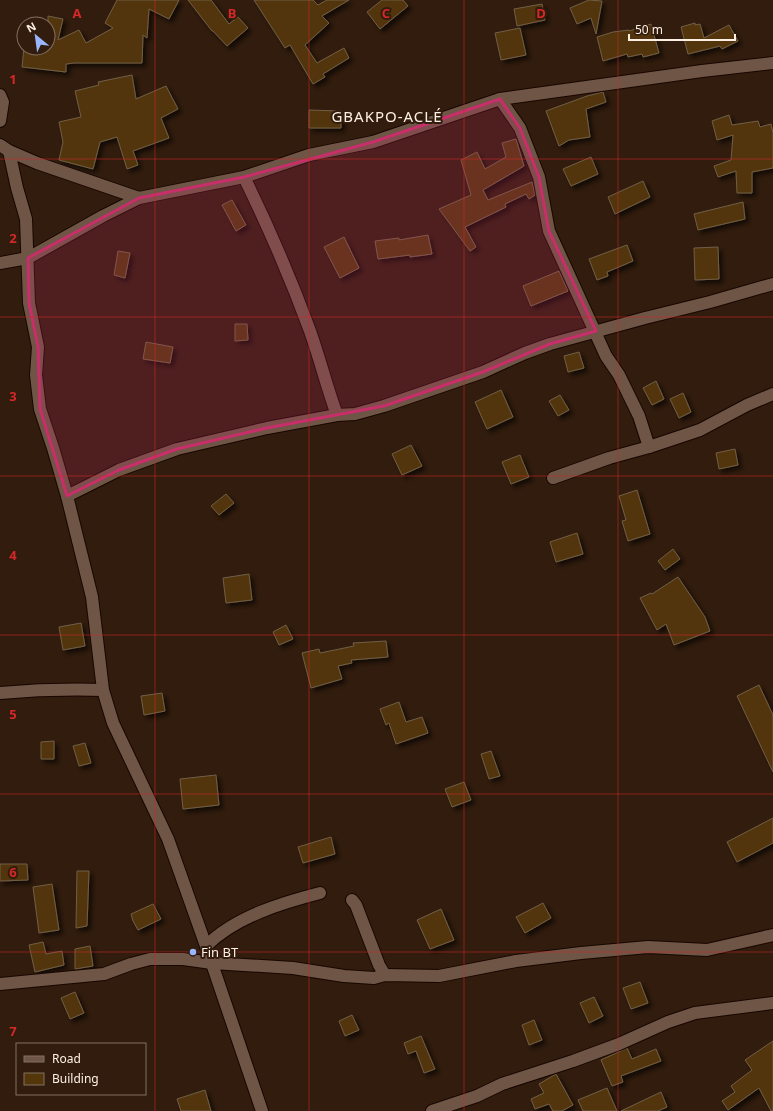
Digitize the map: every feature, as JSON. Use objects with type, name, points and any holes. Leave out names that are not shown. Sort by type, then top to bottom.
[{"type":"street","points":[[0,263],[28,258],[102,216],[139,198],[244,177],[309,155],[373,142],[500,99],[702,71],[773,63]]},
{"type":"street","points":[[0,95],[3,102],[0,121]]},
{"type":"street","points":[[500,99],[520,128],[539,177],[549,231],[606,356],[619,375],[639,416],[649,447]]},
{"type":"street","points":[[4,148],[37,163],[139,198]]},
{"type":"street","points":[[4,148],[26,219],[29,303],[38,347],[36,375],[40,409],[67,496],[92,598],[103,690],[113,723],[168,839],[262,1111]]},
{"type":"street","points":[[244,177],[259,207],[310,332],[337,415]]},
{"type":"street","points":[[67,496],[119,470],[177,449],[267,428],[337,415],[355,414],[384,406],[483,372],[525,353],[550,344],[773,284]]},
{"type":"street","points":[[553,478],[609,458],[649,447],[700,430],[747,405],[773,394]]},
{"type":"street","points":[[0,694],[26,691],[76,689],[103,690]]},
{"type":"street","points":[[206,946],[218,934],[264,911],[296,899],[320,893]]},
{"type":"street","points":[[352,900],[356,905],[379,966],[385,975]]},
{"type":"street","points":[[0,984],[104,974],[150,959],[184,959],[212,963],[293,968],[344,976],[374,978],[385,975],[439,976],[516,961],[581,953],[648,947],[707,950],[773,935]]},
{"type":"street","points":[[432,1111],[477,1096],[502,1084],[573,1061],[668,1022],[695,1013],[773,1003]]},
{"type":"highlighted area","points":[[500,99],[520,128],[539,177],[549,231],[596,331],[550,344],[483,372],[384,406],[267,428],[177,449],[119,470],[67,496],[40,409],[38,347],[29,303],[28,258],[139,198],[244,177],[373,142]]},
{"type":"building","points":[[117,0],[179,0],[169,19],[149,9],[147,38],[143,35],[142,63],[74,63],[66,64],[66,72],[22,67],[23,56],[56,56],[56,18],[63,19],[58,40],[79,30],[86,43],[113,28],[105,23]]},
{"type":"building","points":[[188,0],[211,0],[229,24],[238,17],[248,28],[227,46],[212,31]]},
{"type":"building","points":[[254,0],[313,0],[318,5],[327,0],[349,0],[322,16],[329,23],[305,45],[317,63],[344,48],[349,58],[323,74],[325,77],[313,84],[290,45],[285,48]]},
{"type":"building","points":[[382,0],[403,0],[408,6],[380,29],[367,12]]},
{"type":"building","points":[[589,0],[602,1],[596,34],[591,18],[577,24],[570,8]]},
{"type":"building","points":[[542,4],[545,20],[517,26],[514,9]]},
{"type":"building","points":[[695,23],[695,25],[700,24],[704,38],[729,25],[738,41],[722,49],[720,46],[688,54],[681,27]]},
{"type":"building","points":[[651,24],[659,53],[643,57],[642,54],[628,57],[627,54],[603,61],[597,37],[613,32],[629,31]]},
{"type":"building","points":[[520,28],[526,55],[501,60],[495,33]]},
{"type":"building","points":[[132,75],[136,99],[166,86],[178,109],[161,118],[169,138],[133,151],[138,165],[127,169],[117,137],[100,142],[93,169],[59,160],[63,142],[59,122],[81,117],[75,91],[99,85],[98,82]]},
{"type":"building","points":[[603,92],[606,102],[586,109],[590,137],[569,140],[559,146],[546,111],[587,96]]},
{"type":"building","points":[[309,110],[341,111],[341,128],[309,128]]},
{"type":"building","points":[[729,115],[732,125],[758,121],[760,127],[771,124],[773,133],[773,168],[752,172],[752,193],[737,193],[736,171],[718,177],[714,166],[731,160],[733,135],[717,140],[712,121]]},
{"type":"building","points":[[516,139],[524,166],[483,190],[488,200],[532,182],[535,195],[529,199],[526,194],[505,204],[506,207],[465,227],[476,247],[470,251],[439,209],[471,195],[461,160],[477,152],[485,169],[506,157],[502,143]]},
{"type":"building","points":[[591,157],[598,174],[571,186],[563,169]]},
{"type":"building","points":[[643,181],[650,197],[615,214],[608,197]]},
{"type":"building","points":[[232,200],[246,225],[236,231],[222,205]]},
{"type":"building","points":[[743,202],[745,219],[698,230],[694,214]]},
{"type":"building","points":[[428,235],[432,254],[378,259],[375,241],[399,238],[399,240]]},
{"type":"building","points":[[344,237],[359,268],[340,278],[324,247]]},
{"type":"building","points":[[627,245],[633,261],[607,272],[608,276],[597,280],[589,259]]},
{"type":"building","points":[[718,247],[719,279],[695,280],[694,248]]},
{"type":"building","points":[[118,251],[130,253],[125,278],[114,275]]},
{"type":"building","points":[[559,271],[568,291],[531,306],[523,286]]},
{"type":"building","points":[[235,324],[247,324],[248,340],[235,341]]},
{"type":"building","points":[[146,342],[173,347],[170,363],[143,359]]},
{"type":"building","points":[[579,352],[584,368],[568,372],[564,356]]},
{"type":"building","points":[[656,381],[664,399],[652,405],[643,388]]},
{"type":"building","points":[[501,390],[513,417],[487,429],[475,402]]},
{"type":"building","points":[[683,393],[691,412],[679,418],[670,399]]},
{"type":"building","points":[[560,395],[569,410],[558,416],[549,401]]},
{"type":"building","points":[[411,445],[422,466],[402,475],[392,454]]},
{"type":"building","points":[[735,449],[738,465],[719,469],[716,453]]},
{"type":"building","points":[[520,455],[529,477],[511,484],[502,462]]},
{"type":"building","points":[[637,490],[650,534],[628,541],[622,521],[626,520],[619,496]]},
{"type":"building","points":[[226,494],[234,503],[219,515],[211,506]]},
{"type":"building","points":[[577,533],[583,554],[556,562],[550,542]]},
{"type":"building","points":[[673,549],[680,559],[665,570],[658,561]]},
{"type":"building","points":[[249,574],[252,600],[226,603],[223,578]]},
{"type":"building","points":[[678,577],[705,617],[710,631],[674,645],[666,624],[657,630],[640,598],[651,593],[652,594]]},
{"type":"building","points":[[81,623],[85,646],[63,650],[59,627]]},
{"type":"building","points":[[286,625],[293,639],[279,645],[273,632]]},
{"type":"building","points":[[386,641],[388,657],[351,660],[352,663],[338,666],[342,679],[311,688],[302,653],[319,649],[320,653],[354,646],[353,643]]},
{"type":"building","points":[[759,685],[773,715],[773,772],[737,696]]},
{"type":"building","points":[[162,693],[165,711],[144,715],[141,696]]},
{"type":"building","points":[[399,702],[406,722],[422,717],[428,733],[396,744],[389,723],[386,725],[380,709]]},
{"type":"building","points":[[54,741],[54,759],[41,759],[41,742]]},
{"type":"building","points":[[85,743],[91,763],[79,766],[73,746]]},
{"type":"building","points":[[491,751],[500,776],[489,779],[481,754]]},
{"type":"building","points":[[216,775],[219,805],[183,809],[180,779]]},
{"type":"building","points":[[464,782],[471,800],[452,807],[445,789]]},
{"type":"building","points":[[773,818],[773,843],[737,862],[727,842]]},
{"type":"building","points":[[331,837],[335,854],[303,863],[298,847]]},
{"type":"building","points":[[0,864],[27,864],[28,880],[0,881]]},
{"type":"building","points":[[77,871],[89,871],[87,926],[76,928]]},
{"type":"building","points":[[52,884],[59,930],[39,933],[33,887]]},
{"type":"building","points":[[543,903],[551,918],[525,933],[516,917]]},
{"type":"building","points":[[153,904],[161,919],[138,930],[131,914]]},
{"type":"building","points":[[441,909],[454,940],[430,949],[417,920]]},
{"type":"building","points":[[43,942],[46,954],[62,951],[64,965],[35,972],[29,945]]},
{"type":"building","points":[[90,946],[93,966],[75,969],[75,949]]},
{"type":"building","points":[[640,982],[648,1003],[631,1009],[623,988]]},
{"type":"building","points":[[75,992],[84,1013],[70,1019],[61,998]]},
{"type":"building","points":[[594,997],[603,1016],[589,1023],[580,1003]]},
{"type":"building","points":[[352,1015],[359,1030],[345,1036],[339,1021]]},
{"type":"building","points":[[534,1020],[542,1040],[529,1045],[522,1025]]},
{"type":"building","points":[[421,1036],[435,1069],[424,1073],[416,1051],[408,1054],[404,1043]]},
{"type":"building","points":[[773,1041],[773,1111],[771,1111],[759,1088],[728,1110],[722,1101],[735,1092],[731,1086],[752,1070],[745,1060]]},
{"type":"building","points":[[627,1048],[632,1059],[656,1049],[661,1061],[621,1076],[623,1082],[612,1086],[601,1060]]},
{"type":"building","points":[[556,1074],[573,1105],[562,1111],[553,1111],[549,1104],[535,1109],[531,1099],[544,1093],[539,1084]]},
{"type":"building","points":[[607,1088],[617,1111],[583,1111],[578,1100]]},
{"type":"building","points":[[205,1090],[211,1111],[181,1111],[177,1099]]},
{"type":"building","points":[[661,1092],[667,1107],[658,1111],[621,1111]]},
{"type":"place","name":"Fin BT","points":[[193,952]]},
{"type":"district","name":"GBAKPO-ACLÉ","points":[[387,116]]}]
